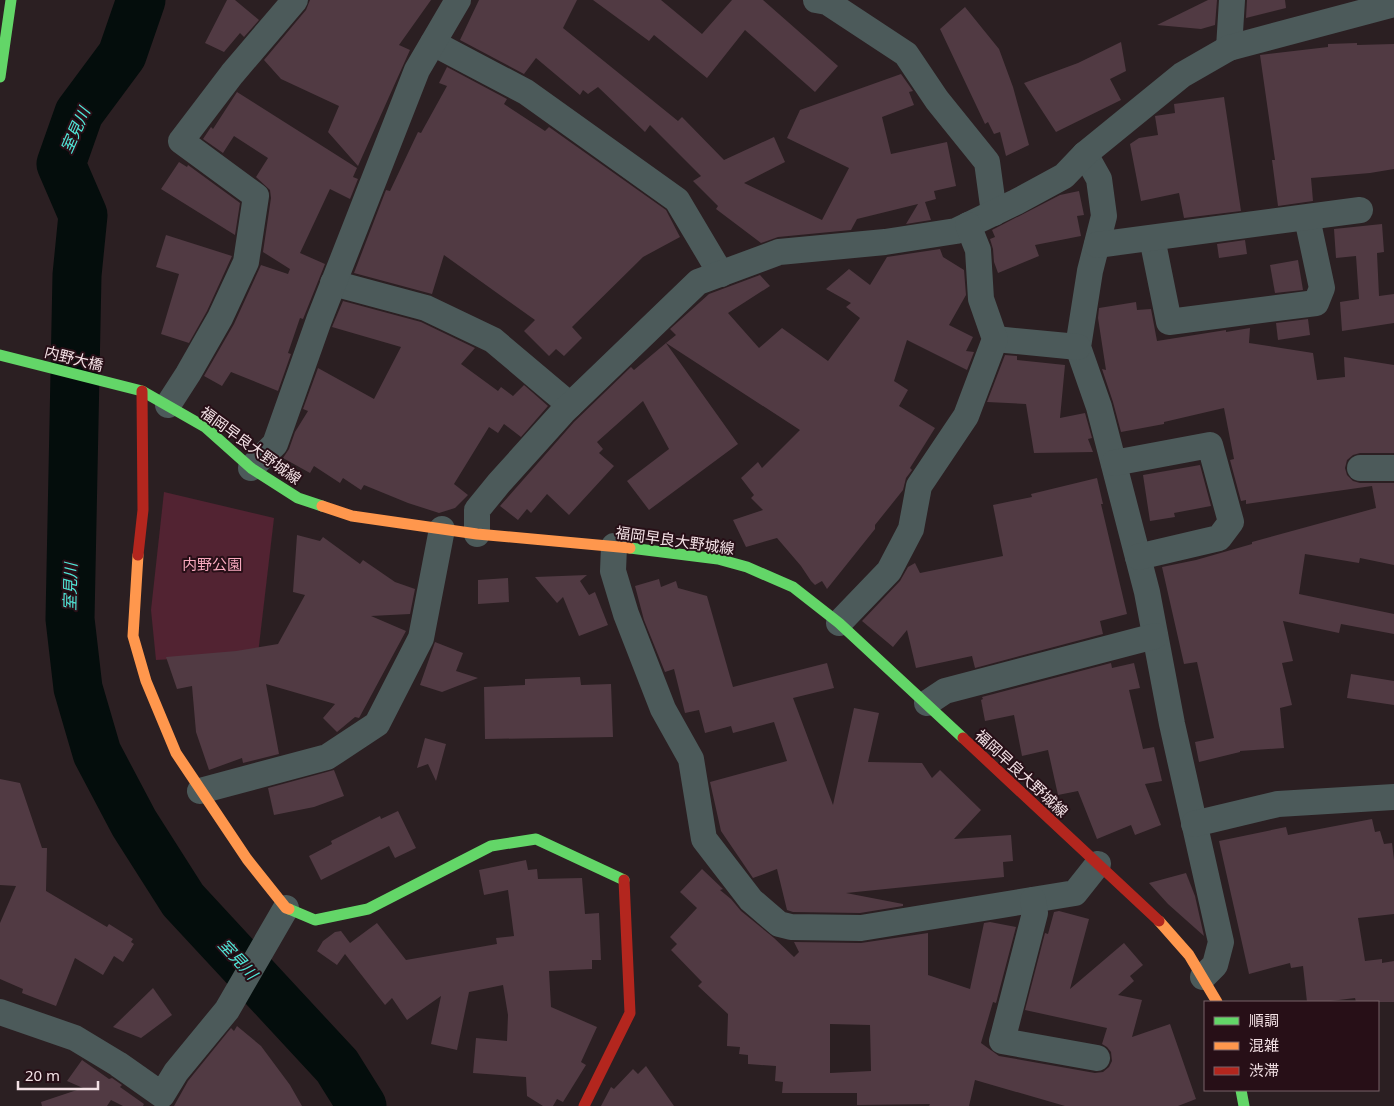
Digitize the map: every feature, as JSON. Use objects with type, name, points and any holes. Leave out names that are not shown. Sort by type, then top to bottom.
[{"type":"main road","points":[[0,77],[11,0]]},
{"type":"main road","name":"内野大橋","points":[[0,355],[142,391]]},
{"type":"main road","points":[[142,391],[143,510],[137,560],[133,636],[146,681],[172,744],[200,791],[247,859],[286,908],[315,920],[368,909],[491,846],[536,838],[624,880],[630,1013],[584,1106]]},
{"type":"main road","name":"福岡早良大野城線","points":[[142,391],[205,427],[251,468],[298,498],[352,516],[477,534],[614,546],[718,558],[747,566],[793,587],[839,623],[927,703],[1042,814],[1159,921],[1189,955],[1216,1001]]},
{"type":"main road","points":[[1241,1091],[1244,1106]]},
{"type":"street","points":[[168,405],[220,318],[246,262],[256,196],[181,141],[232,74],[295,0]]},
{"type":"street","points":[[251,468],[275,444],[333,283],[417,70],[458,0]]},
{"type":"street","points":[[1229,48],[1232,0]]},
{"type":"street","points":[[824,1],[906,54],[937,100],[987,162],[994,213]]},
{"type":"street","points":[[477,534],[477,510],[570,404],[698,282],[779,252],[885,242],[956,231],[1064,176],[1086,154],[1182,75],[1229,48],[1394,4]]},
{"type":"street","points":[[433,44],[526,92],[678,200],[721,274]]},
{"type":"street","points":[[1086,154],[1099,179],[1104,216],[1090,270],[1078,347],[1099,407],[1138,557],[1172,724],[1221,942],[1215,964],[1203,978]]},
{"type":"street","points":[[1097,245],[1360,210]]},
{"type":"street","points":[[1152,238],[1169,322],[1316,304],[1322,288],[1307,218]]},
{"type":"street","points":[[839,623],[888,570],[893,562],[911,529],[919,486],[966,416],[995,339],[981,299],[978,250],[968,225]]},
{"type":"street","points":[[333,283],[426,308],[493,340],[570,404]]},
{"type":"street","points":[[995,339],[1078,347]]},
{"type":"street","points":[[1114,463],[1210,446],[1230,522],[1219,538],[1138,557]]},
{"type":"street","points":[[1360,468],[1394,468]]},
{"type":"street","points":[[200,791],[327,757],[377,724],[421,638],[442,529]]},
{"type":"street","points":[[614,546],[612,571],[626,614],[662,710],[690,759],[704,840],[751,900],[779,924],[791,927],[861,928],[1075,893],[1098,864]]},
{"type":"street","points":[[927,703],[945,691],[1155,636]]},
{"type":"street","points":[[1194,824],[1278,804],[1394,797]]},
{"type":"street","points":[[1033,900],[1035,913],[1002,1041],[1097,1058]]},
{"type":"street","points":[[0,1012],[75,1038],[118,1064],[165,1100],[176,1072],[226,1010],[286,908]]},
{"type":"green space","name":"内野公園","points":[[164,492],[274,518],[258,654],[156,660],[151,610]]},
{"type":"building","points":[[227,0],[235,0],[259,20],[244,37],[240,33],[224,52],[205,43]]},
{"type":"building","points":[[310,0],[431,0],[399,45],[410,50],[358,166],[328,132],[339,106],[281,79],[264,60],[306,10]]},
{"type":"building","points":[[479,0],[577,0],[563,28],[678,121],[682,117],[724,160],[774,137],[785,162],[744,183],[822,220],[849,168],[787,138],[800,110],[901,74],[913,91],[909,92],[914,105],[882,117],[891,154],[947,142],[956,186],[934,191],[936,199],[925,202],[931,220],[906,224],[918,204],[857,219],[851,230],[778,237],[761,243],[716,209],[718,206],[693,181],[701,176],[650,125],[645,132],[598,87],[588,94],[583,90],[580,95],[536,58],[524,74],[460,40]]},
{"type":"building","points":[[593,0],[661,0],[702,34],[732,0],[763,0],[838,66],[815,92],[745,30],[707,78],[654,35],[649,41]]},
{"type":"building","points":[[1208,0],[1217,0],[1215,25],[1201,29],[1157,25]]},
{"type":"building","points":[[1247,0],[1285,0],[1286,8],[1246,18]]},
{"type":"building","points":[[965,7],[999,49],[1013,87],[1029,145],[1006,156],[1000,132],[994,134],[988,122],[985,124],[940,29]]},
{"type":"building","points":[[1121,42],[1126,71],[1110,79],[1121,100],[1056,132],[1024,83],[1078,63]]},
{"type":"building","points":[[1357,43],[1357,45],[1394,44],[1394,169],[1311,178],[1313,201],[1278,206],[1272,160],[1275,160],[1260,55],[1328,47],[1328,44]]},
{"type":"building","points":[[447,67],[507,99],[504,104],[545,131],[549,127],[666,210],[680,237],[643,257],[572,327],[582,338],[564,356],[556,349],[549,356],[524,331],[535,320],[444,255],[432,294],[354,273],[386,190],[390,191],[418,132],[421,133],[447,86],[439,83]]},
{"type":"building","points":[[237,92],[357,168],[353,177],[358,179],[350,199],[330,189],[300,253],[325,264],[303,319],[300,318],[288,353],[291,354],[278,391],[231,372],[222,386],[204,376],[234,324],[261,265],[288,274],[290,269],[263,252],[271,198],[270,190],[256,177],[268,158],[234,136],[223,153],[203,139],[211,127],[213,129]]},
{"type":"building","points":[[1224,97],[1241,211],[1184,218],[1179,193],[1141,201],[1130,144],[1139,138],[1158,135],[1155,116],[1175,113],[1174,104]]},
{"type":"building","points":[[179,162],[187,167],[188,165],[240,203],[235,235],[161,189]]},
{"type":"building","points":[[1079,191],[1084,215],[1077,216],[1081,236],[1035,245],[1039,256],[998,273],[990,239],[995,237],[992,230],[1060,195]]},
{"type":"building","points":[[1382,224],[1384,252],[1377,253],[1379,296],[1394,294],[1394,323],[1342,331],[1340,302],[1359,299],[1356,256],[1336,258],[1334,229]]},
{"type":"building","points":[[166,235],[232,256],[207,311],[189,343],[161,334],[179,274],[156,267]]},
{"type":"building","points":[[1245,240],[1247,254],[1219,258],[1217,244]]},
{"type":"building","points":[[940,249],[943,257],[964,270],[966,295],[949,325],[973,337],[966,351],[974,352],[967,370],[907,340],[894,381],[908,390],[899,406],[935,428],[910,468],[912,470],[906,478],[903,490],[875,525],[875,529],[827,589],[822,581],[815,585],[777,538],[746,547],[733,520],[763,510],[751,498],[754,495],[741,478],[758,462],[762,468],[800,430],[666,343],[676,335],[670,329],[709,294],[760,275],[770,286],[728,313],[759,348],[782,328],[828,361],[860,318],[846,307],[851,303],[826,289],[849,269],[870,285],[887,257]]},
{"type":"building","points":[[1298,260],[1303,290],[1275,293],[1270,265]]},
{"type":"building","points":[[343,301],[421,322],[475,348],[461,364],[498,391],[501,387],[513,396],[524,385],[548,406],[521,437],[504,424],[498,433],[489,427],[454,484],[468,495],[455,508],[439,513],[364,485],[361,490],[343,478],[340,483],[314,466],[310,473],[283,458],[289,449],[295,432],[308,411],[303,409],[318,368],[374,399],[401,347],[332,327]]},
{"type":"building","points":[[1136,302],[1137,310],[1151,309],[1157,341],[1250,328],[1249,343],[1313,353],[1317,380],[1345,377],[1344,357],[1394,365],[1394,453],[1360,453],[1353,455],[1347,460],[1345,468],[1347,475],[1353,481],[1360,483],[1394,483],[1394,565],[1360,558],[1359,563],[1305,554],[1299,594],[1394,614],[1394,634],[1341,624],[1339,633],[1283,621],[1293,661],[1282,663],[1292,705],[1280,708],[1284,748],[1240,751],[1199,762],[1195,742],[1214,738],[1197,662],[1184,664],[1162,567],[1196,560],[1252,544],[1252,542],[1376,508],[1372,486],[1246,504],[1246,500],[1241,501],[1230,460],[1234,459],[1224,408],[1164,422],[1164,424],[1121,432],[1102,369],[1106,370],[1098,318],[1099,308]]},
{"type":"building","points":[[1308,319],[1310,335],[1278,340],[1276,323]]},
{"type":"building","points":[[666,343],[738,444],[649,510],[627,481],[669,449],[643,401],[597,442],[603,449],[599,453],[614,466],[569,515],[547,494],[531,513],[527,509],[518,520],[500,506],[574,422],[631,367],[634,370]]},
{"type":"building","points":[[1005,355],[1017,356],[1017,360],[1065,365],[1060,418],[1085,413],[1092,438],[1088,439],[1093,452],[1034,453],[1026,404],[987,402]]},
{"type":"building","points":[[1200,465],[1211,506],[1174,513],[1175,517],[1150,521],[1143,475]]},
{"type":"building","points":[[1097,478],[1103,504],[1101,504],[1127,614],[1100,621],[1103,634],[975,668],[972,656],[916,668],[907,630],[893,647],[862,621],[900,581],[908,567],[915,563],[920,573],[1003,556],[993,505],[1032,497],[1031,494]]},
{"type":"building","points":[[297,535],[320,541],[323,537],[360,564],[363,560],[395,582],[415,589],[410,614],[371,616],[406,631],[359,718],[355,717],[337,732],[323,718],[335,704],[266,684],[279,754],[243,763],[242,758],[209,770],[196,732],[192,686],[177,689],[166,657],[236,651],[278,644],[305,595],[293,592]]},
{"type":"building","points":[[587,575],[580,581],[589,595],[595,592],[608,625],[579,636],[563,597],[557,603],[535,577]]},
{"type":"building","points":[[508,578],[509,602],[478,604],[478,580]]},
{"type":"building","points":[[659,579],[661,587],[676,581],[678,588],[707,596],[733,687],[827,663],[834,688],[793,698],[833,805],[854,708],[879,713],[868,762],[922,763],[932,778],[940,770],[981,810],[954,839],[1011,835],[1013,861],[1003,862],[1004,877],[846,893],[903,904],[903,906],[860,913],[793,912],[787,910],[777,869],[753,878],[721,831],[710,782],[787,761],[774,722],[733,733],[731,726],[705,733],[699,710],[685,713],[674,669],[665,672],[644,620],[635,586]]},
{"type":"building","points":[[435,642],[463,653],[456,671],[478,678],[442,692],[420,685]]},
{"type":"building","points":[[1111,663],[1112,668],[1134,663],[1140,688],[1129,690],[1143,749],[1154,747],[1162,781],[1145,784],[1161,825],[1135,835],[1131,825],[1097,839],[1078,791],[1058,795],[1048,750],[1022,756],[1014,715],[985,721],[981,700],[983,699],[982,697]]},
{"type":"building","points":[[1351,674],[1394,681],[1394,705],[1347,698]]},
{"type":"building","points":[[580,677],[581,685],[611,684],[613,737],[485,739],[484,687],[525,685],[525,679]]},
{"type":"building","points":[[425,738],[446,744],[436,781],[428,764],[417,768]]},
{"type":"building","points":[[334,770],[344,796],[314,807],[274,815],[268,788]]},
{"type":"building","points":[[0,779],[20,783],[42,848],[47,848],[46,891],[107,927],[109,924],[133,939],[131,942],[134,944],[123,962],[114,956],[103,975],[75,958],[56,1006],[22,993],[23,989],[0,979],[0,923],[16,886],[0,885]]},
{"type":"building","points":[[398,811],[416,848],[395,858],[389,846],[321,880],[309,856],[332,844],[331,841],[380,816],[381,819]]},
{"type":"building","points":[[1372,819],[1375,832],[1380,831],[1384,844],[1392,843],[1394,860],[1394,914],[1358,918],[1365,961],[1382,959],[1382,963],[1394,961],[1394,1002],[1356,1001],[1355,998],[1331,1001],[1307,1001],[1303,966],[1291,968],[1290,963],[1249,974],[1219,841],[1286,827],[1288,835]]},
{"type":"building","points":[[526,860],[528,870],[537,869],[538,879],[582,878],[585,914],[599,913],[601,960],[592,960],[592,969],[549,971],[551,1007],[597,1027],[581,1062],[586,1065],[563,1102],[557,1099],[553,1106],[543,1106],[527,1096],[526,1077],[473,1073],[476,1038],[507,1041],[508,1015],[503,985],[469,992],[457,1050],[431,1044],[441,996],[407,1020],[392,998],[385,1005],[345,954],[337,965],[317,951],[323,941],[335,932],[341,931],[350,943],[377,923],[406,960],[497,944],[496,938],[514,936],[508,890],[484,895],[479,870]]},
{"type":"building","points":[[702,869],[723,889],[720,890],[741,911],[794,957],[799,952],[794,942],[861,943],[928,933],[928,975],[970,989],[984,923],[990,922],[1016,927],[996,1003],[993,1002],[981,1043],[999,1056],[1095,1073],[1103,1072],[1112,1061],[1111,1052],[1102,1044],[1107,1028],[1025,1010],[1045,933],[1048,934],[1054,912],[1059,911],[1089,919],[1070,989],[1124,943],[1143,965],[1130,976],[1134,981],[1118,995],[1142,1000],[1132,1037],[1170,1024],[1196,1099],[1178,1106],[1065,1106],[975,1080],[969,1106],[929,1106],[930,1104],[857,1105],[857,1093],[782,1093],[783,1082],[775,1081],[776,1066],[748,1064],[748,1055],[739,1054],[740,1047],[727,1046],[728,1014],[698,986],[702,982],[671,950],[677,944],[670,937],[697,908],[680,892]],"holes":[[[830,1024],[870,1025],[871,1071],[830,1073]]]},
{"type":"building","points":[[1186,873],[1195,896],[1204,936],[1168,904],[1149,883]]},
{"type":"building","points":[[153,988],[172,1015],[141,1038],[113,1027]]},
{"type":"building","points":[[237,1026],[261,1046],[290,1085],[302,1106],[174,1106],[188,1081],[231,1028],[234,1031]]},
{"type":"building","points":[[82,1060],[109,1079],[112,1078],[122,1085],[120,1087],[144,1104],[143,1106],[123,1106],[111,1100],[107,1106],[42,1106],[41,1102],[83,1088],[67,1081]]},
{"type":"building","points":[[646,1066],[674,1106],[601,1106],[611,1087],[614,1089],[633,1069],[638,1074]]},
{"type":"waterway","name":"室見川","points":[[141,0],[122,55],[79,113],[61,164],[83,215],[77,275],[70,619],[78,688],[97,753],[134,823],[183,900],[337,1066],[362,1106]]},
{"type":"traffic: fast","points":[[0,77],[11,0]]},
{"type":"traffic: fast","points":[[0,355],[142,391],[205,427],[251,468],[298,498],[322,506]]},
{"type":"traffic: fast","points":[[630,548],[718,559],[747,567],[793,587],[839,623],[963,738]]},
{"type":"traffic: fast","points":[[289,909],[315,920],[368,909],[491,846],[536,839],[624,880]]},
{"type":"traffic: fast","points":[[1241,1091],[1244,1106]]},
{"type":"traffic: slow","points":[[322,506],[352,516],[477,534],[630,548]]},
{"type":"traffic: slow","points":[[138,555],[133,636],[146,681],[176,753],[247,859],[286,908],[289,909]]},
{"type":"traffic: slow","points":[[1159,921],[1189,955],[1216,1001]]},
{"type":"traffic: jam","points":[[138,555],[143,510],[142,391]]},
{"type":"traffic: jam","points":[[963,738],[1159,921]]},
{"type":"traffic: jam","points":[[584,1106],[630,1013],[624,880]]}]
